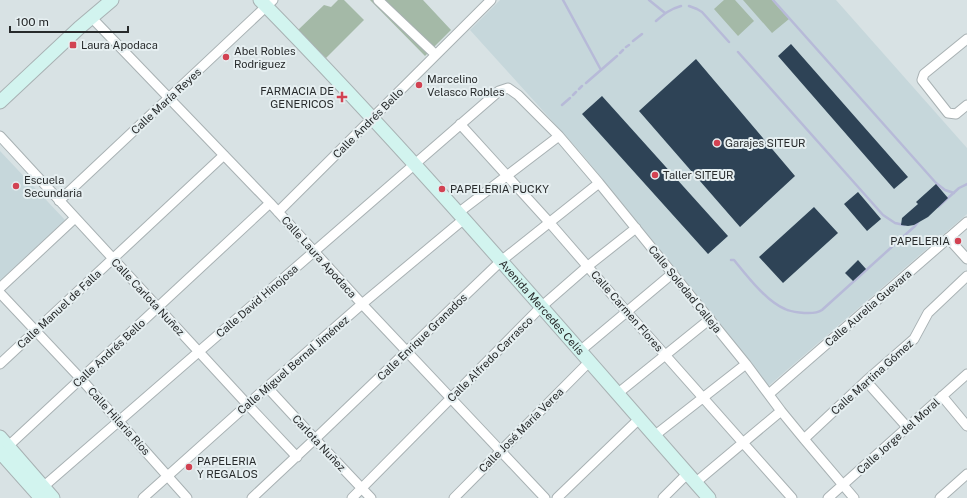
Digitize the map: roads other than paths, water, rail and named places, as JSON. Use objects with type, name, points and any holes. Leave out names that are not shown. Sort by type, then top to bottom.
[{"type":"main road","points":[[0,102],[98,9],[112,0]]},
{"type":"main road","name":"Avenida Mercedes Celis","points":[[266,2],[461,216],[708,498]]},
{"type":"main road","points":[[2,448],[38,494],[54,498]]},
{"type":"street","points":[[378,0],[436,55]]},
{"type":"street","name":"Calle Andrés Bello","points":[[278,212],[491,0]]},
{"type":"street","name":"Calle María Reyes","points":[[59,201],[169,98],[266,2]]},
{"type":"street","name":"Calle Laura Apodaca","points":[[98,9],[169,98],[270,203],[362,304],[545,498]]},
{"type":"street","points":[[967,39],[924,74],[922,80],[948,113],[956,114],[967,105]]},
{"type":"street","name":"Calle David Hinojosa","points":[[38,494],[118,422],[460,124],[499,91],[508,88]]},
{"type":"street","name":"Calle Soledad Calleja","points":[[508,88],[518,95],[559,136],[599,183],[746,364],[781,411],[854,498]]},
{"type":"street","name":"Calle Carmen Flores","points":[[460,124],[550,222],[627,312],[792,498]]},
{"type":"street","name":"Calle Carlota Nuñez","points":[[0,136],[157,308],[297,457]]},
{"type":"street","name":"Calle Miguel Bernal Jiménez","points":[[143,498],[247,404],[461,216],[507,176],[559,136]]},
{"type":"street","name":"Calle Manuel de Falla","points":[[0,364],[224,155]]},
{"type":"street","name":"Calle Enrique Granados","points":[[252,498],[297,457],[501,261],[599,183]]},
{"type":"street","name":"Calle Andrés Bello","points":[[2,448],[81,379],[270,203]]},
{"type":"street","points":[[0,288],[75,218]]},
{"type":"street","name":"Calle Aurelia Guevara","points":[[769,394],[967,222]]},
{"type":"street","name":"Calle Alfredo Carrasco","points":[[352,498],[541,307],[588,266],[636,228]]},
{"type":"street","points":[[948,238],[967,259]]},
{"type":"street","points":[[580,351],[673,273]]},
{"type":"street","name":"Calle Martina Gómez","points":[[804,439],[866,381],[914,339],[928,313],[967,276]]},
{"type":"street","name":"Calle Hilaria Ríos","points":[[0,293],[81,379],[187,498]]},
{"type":"street","points":[[617,394],[710,319]]},
{"type":"street","name":"Calle José María Verea","points":[[454,498],[589,362]]},
{"type":"street","points":[[654,436],[746,364]]},
{"type":"street","name":"Calle Jorge del Moral","points":[[828,498],[967,374]]},
{"type":"street","points":[[866,381],[907,427]]},
{"type":"street","name":"Carlota Nuñez","points":[[267,387],[371,498]]},
{"type":"street","points":[[942,396],[967,426]]},
{"type":"street","points":[[663,498],[743,443],[781,411]]},
{"type":"street","points":[[558,498],[639,419]]},
{"type":"street","points":[[940,498],[967,474]]},
{"type":"waterway","points":[[563,0],[601,70]]},
{"type":"waterway","points":[[649,0],[665,13]]},
{"type":"waterway","points":[[773,0],[936,183],[945,190],[954,193]]},
{"type":"waterway","points":[[656,21],[667,12],[681,6]]},
{"type":"waterway","points":[[689,6],[702,12],[729,42]]},
{"type":"waterway","points":[[633,41],[642,34]]},
{"type":"waterway","points":[[620,53],[623,50]]},
{"type":"waterway","points":[[738,52],[883,215],[895,223],[904,225]]},
{"type":"waterway","points":[[586,83],[617,56]]},
{"type":"waterway","points":[[579,89],[582,86]]},
{"type":"waterway","points":[[573,95],[576,92]]},
{"type":"waterway","points":[[562,105],[570,98]]},
{"type":"waterway","points":[[938,207],[959,188],[967,184]]},
{"type":"waterway","points":[[731,260],[734,260],[764,295],[778,306],[792,311],[815,313],[822,310],[918,222]]},
{"type":"place","name":"Laura Apodaca","points":[[73,45]]},
{"type":"place","name":"Abel Robles Rodriguez","points":[[226,57]]},
{"type":"place","name":"Marcelino Velasco Robles","points":[[419,85]]},
{"type":"place","name":"FARMACIA DE GENERICOS","points":[[342,97]]},
{"type":"place","name":"Garajes SITEUR","points":[[717,143]]},
{"type":"place","name":"Taller SITEUR","points":[[655,175]]},
{"type":"place","name":"Escuela Secundaria","points":[[16,186]]},
{"type":"place","name":"PAPELERIA PUCKY","points":[[442,189]]},
{"type":"place","name":"PAPELERIA","points":[[958,241]]},
{"type":"place","name":"PAPELERIA Y REGALOS","points":[[189,467]]}]
